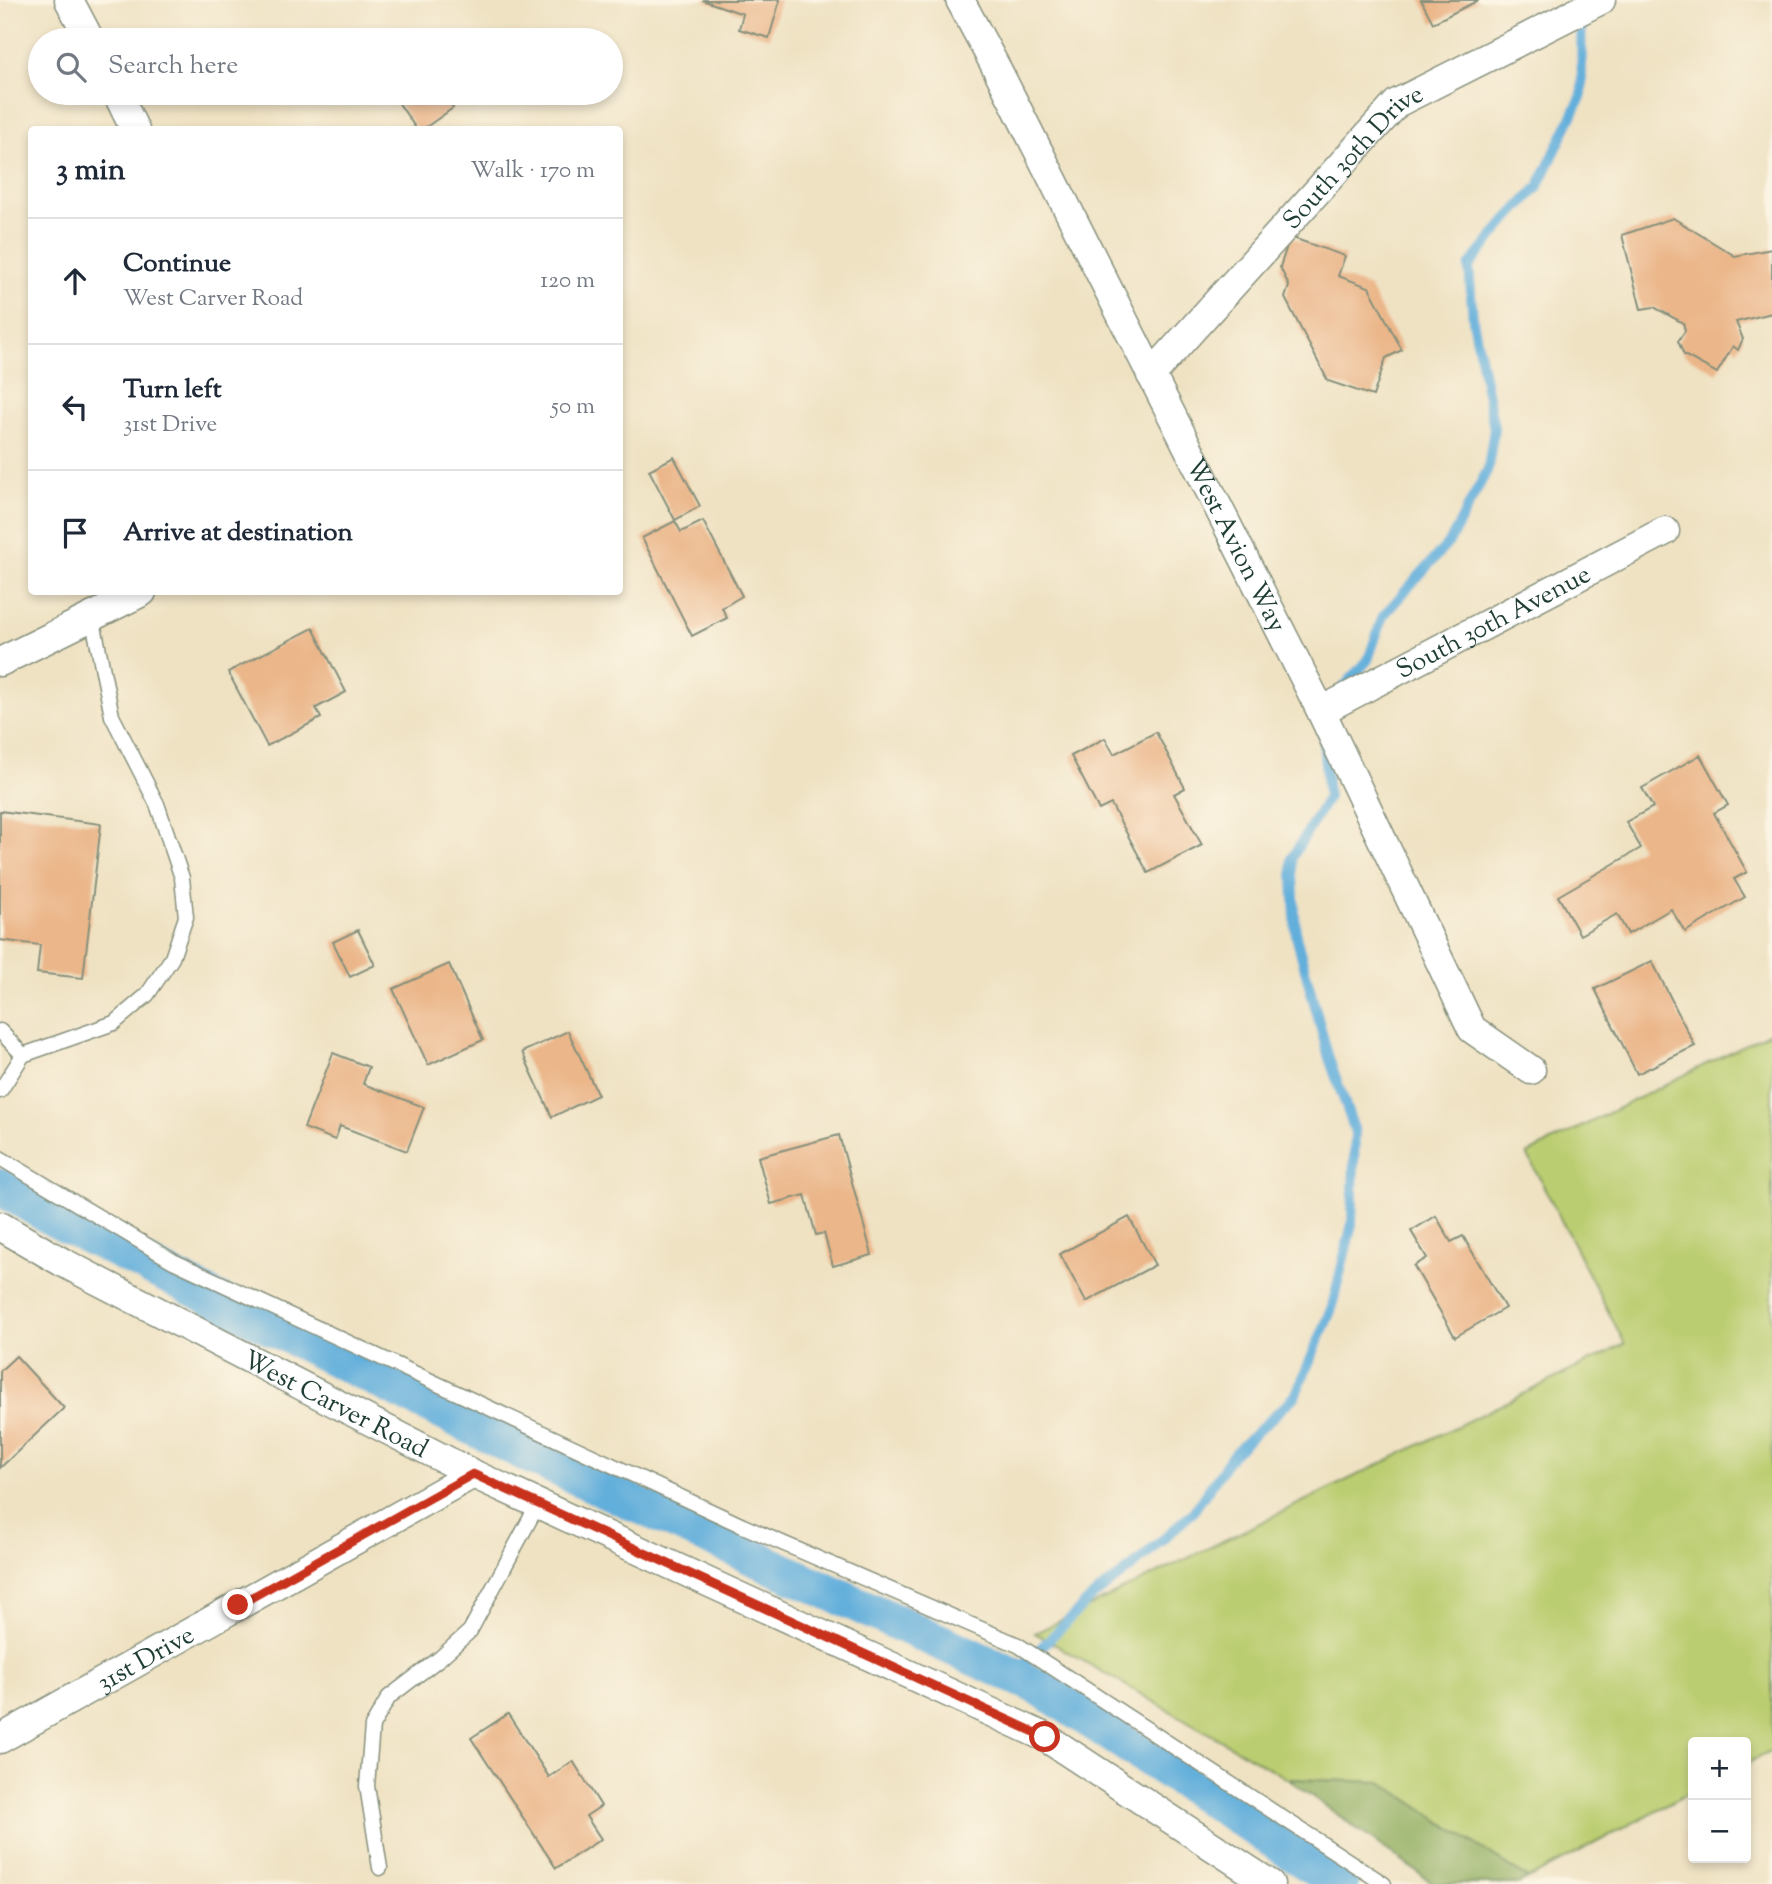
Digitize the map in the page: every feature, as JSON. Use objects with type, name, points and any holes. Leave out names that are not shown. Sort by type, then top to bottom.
[{"type":"street","points":[[69,0],[84,28]]},
{"type":"street","name":"West Avion Way","points":[[960,0],[1321,711],[1472,1028],[1531,1070]]},
{"type":"street","name":"South 30th Drive","points":[[1151,375],[1397,103],[1601,0]]},
{"type":"street","points":[[123,105],[133,126]]},
{"type":"street","name":"South 30th Avenue","points":[[1321,711],[1665,531]]},
{"type":"street","points":[[0,662],[136,595]]},
{"type":"street","name":"West Carver Road","points":[[0,1226],[62,1262],[473,1474],[1045,1737],[1270,1884]]},
{"type":"street","name":"31st Drive","points":[[0,1739],[473,1474]]},
{"type":"lane","points":[[0,1091],[23,1055],[114,1023],[147,995],[172,958],[186,918],[181,878],[157,804],[112,716],[92,616]]},
{"type":"lane","points":[[0,1031],[23,1055]]},
{"type":"lane","points":[[0,1158],[173,1261],[743,1526],[1018,1645],[1384,1884]]},
{"type":"lane","points":[[380,1868],[367,1786],[372,1727],[389,1697],[470,1631],[538,1504]]},
{"type":"green space","points":[[1772,1031],[1772,1750],[1751,1761],[1751,1737],[1688,1737],[1688,1794],[1528,1879],[1381,1782],[1288,1779],[1035,1633],[1625,1344],[1527,1154]]},
{"type":"green space","points":[[1288,1779],[1381,1782],[1528,1879],[1518,1884],[1434,1884]]},
{"type":"building","points":[[702,0],[780,0],[769,38],[739,29],[743,14]]},
{"type":"building","points":[[1421,0],[1479,0],[1433,23]]},
{"type":"building","points":[[400,105],[451,105],[453,108],[428,126],[414,126]]},
{"type":"building","points":[[1673,218],[1735,256],[1772,249],[1772,313],[1736,322],[1743,339],[1738,350],[1733,346],[1717,373],[1684,355],[1678,341],[1685,331],[1683,323],[1654,307],[1641,309],[1622,235]]},
{"type":"building","points":[[1290,237],[1345,256],[1338,276],[1369,287],[1402,350],[1386,358],[1373,396],[1328,381],[1285,298],[1289,286],[1280,267]]},
{"type":"building","points":[[674,457],[700,506],[675,520],[649,470]]},
{"type":"building","points":[[675,521],[681,532],[703,521],[742,596],[722,608],[727,618],[692,636],[642,538]]},
{"type":"building","points":[[313,628],[346,692],[316,708],[321,718],[267,746],[228,672]]},
{"type":"building","points":[[1156,732],[1185,788],[1174,794],[1202,845],[1148,873],[1111,804],[1099,810],[1071,756],[1105,738],[1114,754]]},
{"type":"building","points":[[1700,755],[1728,805],[1714,813],[1747,872],[1734,879],[1745,897],[1685,932],[1671,909],[1628,934],[1617,914],[1580,935],[1558,896],[1641,848],[1626,822],[1653,807],[1642,788]]},
{"type":"building","points":[[0,811],[101,824],[83,978],[37,973],[40,945],[0,940]]},
{"type":"building","points":[[358,930],[375,965],[350,977],[333,942]]},
{"type":"building","points":[[1652,961],[1695,1046],[1637,1074],[1595,989]]},
{"type":"building","points":[[449,964],[483,1040],[428,1065],[393,989]]},
{"type":"building","points":[[568,1031],[598,1095],[552,1117],[522,1052]]},
{"type":"building","points":[[333,1053],[369,1067],[363,1084],[424,1107],[407,1151],[340,1126],[335,1140],[304,1128]]},
{"type":"building","points":[[839,1135],[872,1255],[833,1266],[824,1233],[816,1235],[805,1195],[771,1204],[758,1157]]},
{"type":"building","points":[[1436,1216],[1451,1242],[1463,1236],[1505,1308],[1455,1337],[1414,1266],[1427,1258],[1411,1231]]},
{"type":"building","points":[[1129,1217],[1155,1265],[1086,1302],[1060,1254]]},
{"type":"building","points":[[16,1356],[64,1408],[0,1468],[0,1371]]},
{"type":"building","points":[[508,1714],[549,1777],[573,1761],[601,1806],[586,1816],[601,1839],[556,1868],[471,1738]]},
{"type":"waterway","points":[[1340,691],[1368,660],[1383,616],[1450,541],[1488,469],[1494,428],[1473,320],[1469,266],[1538,187],[1582,95],[1581,13]]},
{"type":"waterway","points":[[1013,1675],[1092,1597],[1131,1568],[1193,1512],[1233,1454],[1295,1396],[1331,1311],[1352,1224],[1355,1132],[1328,1055],[1296,936],[1292,858],[1328,797],[1323,738]]},
{"type":"waterway","points":[[0,1187],[58,1221],[533,1457],[1041,1688],[1340,1884]]},
{"type":"route","points":[[238,1605],[473,1474],[1045,1737]]}]
